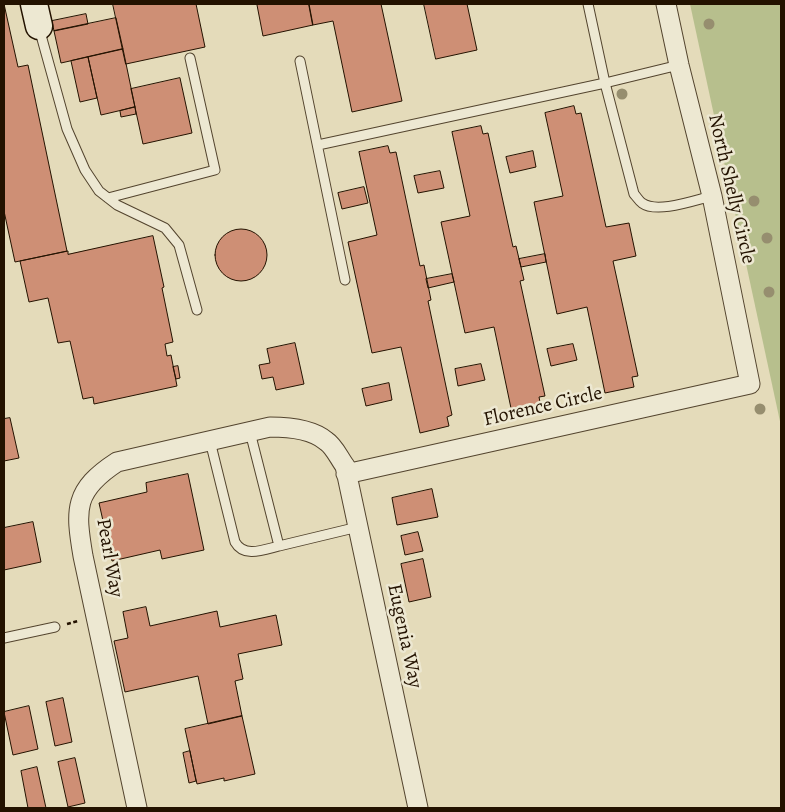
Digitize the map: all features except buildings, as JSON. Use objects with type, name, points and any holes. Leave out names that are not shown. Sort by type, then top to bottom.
[{"type":"street","name":"North Shelly Circle","points":[[666,4],[679,65],[712,196],[750,384]]},
{"type":"street","name":"Florence Circle","points":[[346,474],[750,384]]},
{"type":"street","name":"Pearl Way","points":[[137,808],[80,536],[78,509],[90,485],[99,474],[117,462],[270,427],[289,427],[313,434],[327,441],[344,466],[346,474]]},
{"type":"street","name":"Eugenia Way","points":[[346,474],[418,808]]},
{"type":"lane","points":[[588,4],[634,194],[642,203],[650,206],[664,207],[712,196]]},
{"type":"lane","points":[[36,15],[67,129],[85,170],[99,191],[116,205],[165,228],[179,245],[197,310]]},
{"type":"lane","points":[[108,198],[215,170],[190,58]]},
{"type":"lane","points":[[300,61],[345,280]]},
{"type":"lane","points":[[318,145],[606,83],[679,65]]},
{"type":"lane","points":[[250,432],[279,546]]},
{"type":"lane","points":[[210,441],[238,548],[245,552],[259,551],[358,527]]},
{"type":"lane","points":[[4,638],[55,627]]},
{"type":"green space","points":[[690,4],[781,4],[781,426]]}]
